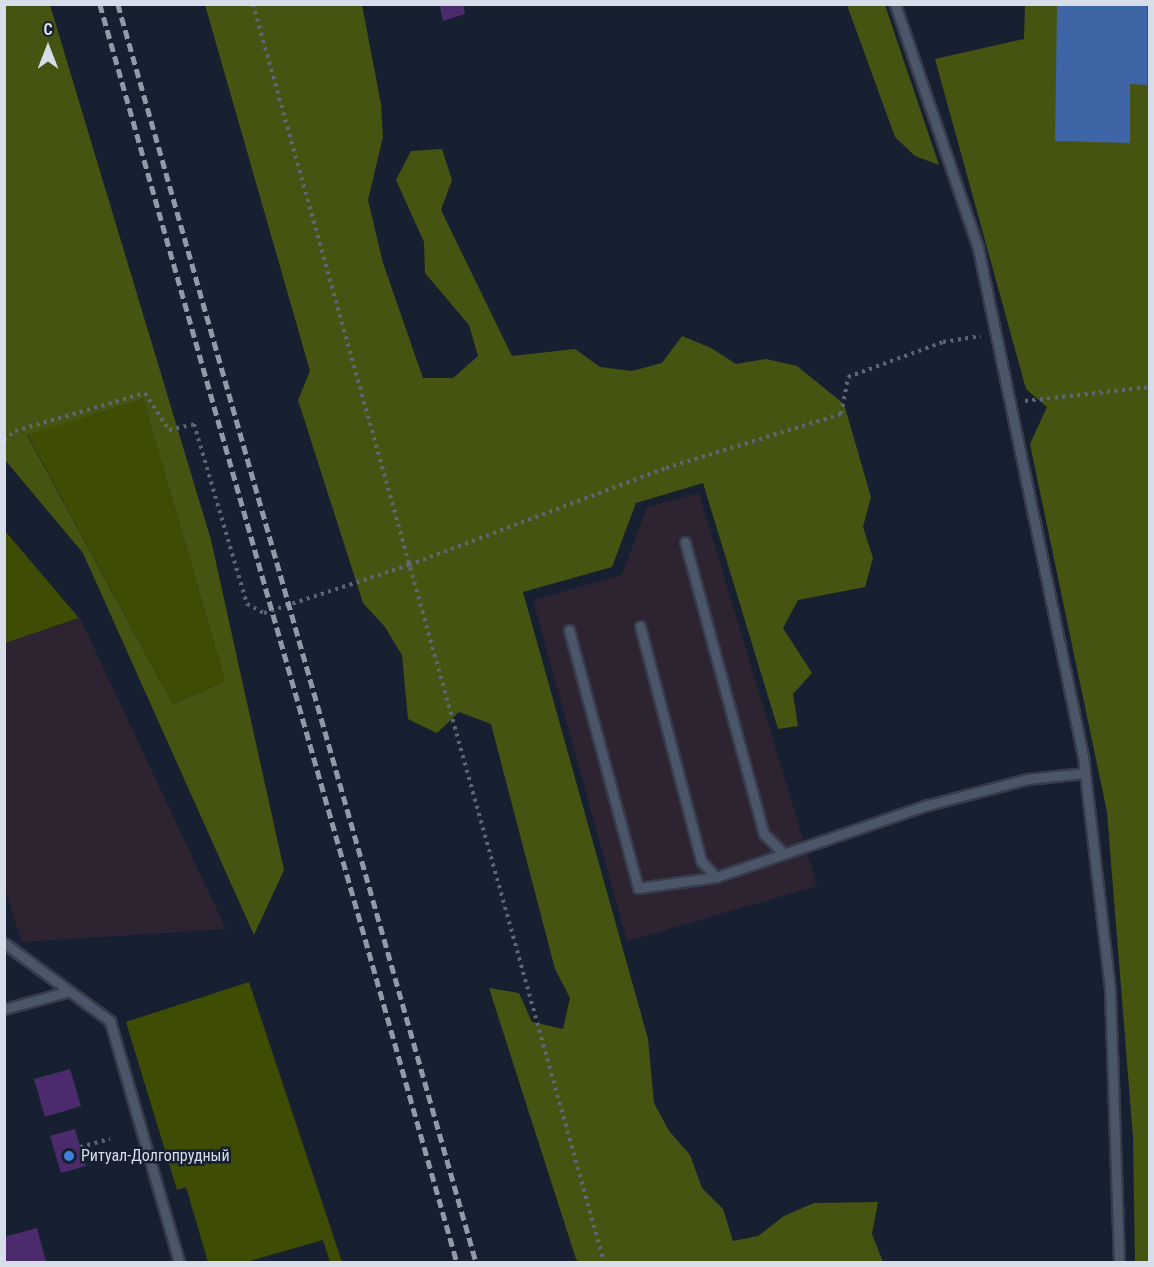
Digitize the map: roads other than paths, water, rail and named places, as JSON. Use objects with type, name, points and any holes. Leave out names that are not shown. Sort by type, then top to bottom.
[{"type":"lane","points":[[895,4],[978,248],[1085,773],[1110,990],[1119,1263]]},
{"type":"lane","points":[[685,542],[764,834],[784,854]]},
{"type":"lane","points":[[640,626],[701,861],[716,877]]},
{"type":"lane","points":[[569,630],[638,888],[716,877],[928,805],[1028,779],[1085,773]]},
{"type":"lane","points":[[4,943],[110,1021],[179,1263]]},
{"type":"lane","points":[[4,1009],[70,991]]},
{"type":"water","points":[[1057,5],[1147,5],[1147,85],[1130,84],[1130,143],[1055,141]]},
{"type":"railway","points":[[100,4],[457,1262]]},
{"type":"railway","points":[[118,4],[476,1262]]},
{"type":"place","name":"Ритуал-Долгопрудный","points":[[69,1156]]}]
